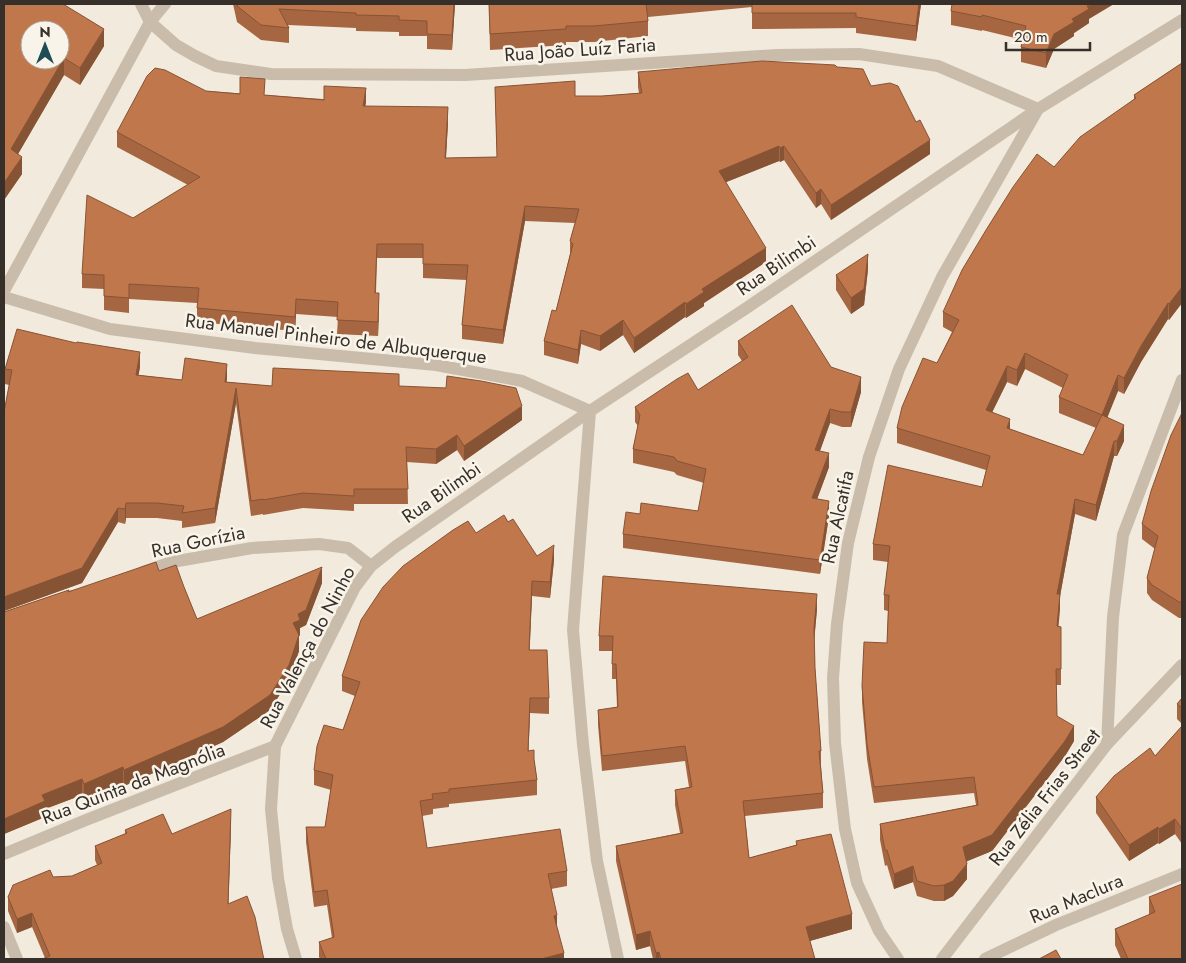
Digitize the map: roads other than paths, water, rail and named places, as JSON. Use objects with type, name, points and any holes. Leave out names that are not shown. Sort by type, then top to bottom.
[{"type":"street","name":"Rua João Luíz Faria","points":[[142,4],[150,22],[176,45],[195,56],[216,66],[270,74],[465,75],[777,54],[859,54],[938,66],[1038,109]]},
{"type":"street","points":[[4,291],[150,22],[165,4]]},
{"type":"street","name":"Rua Bilimbi","points":[[396,547],[590,411],[748,307],[1038,109],[1182,20]]},
{"type":"street","name":"Rua Alcatifa","points":[[898,959],[878,930],[857,883],[845,829],[834,734],[834,669],[837,624],[848,543],[869,457],[898,369],[942,277],[1038,109]]},
{"type":"street","name":"Rua Manuel Pinheiro de Albuquerque","points":[[4,297],[110,329],[255,348],[436,365],[522,381],[590,411]]},
{"type":"street","points":[[1108,744],[1113,617],[1123,535],[1182,380]]},
{"type":"street","points":[[590,411],[573,630],[583,745],[597,861],[618,959]]},
{"type":"street","name":"Rua Gorízia","points":[[128,577],[172,562],[252,548],[319,544],[348,548],[371,566]]},
{"type":"street","name":"Rua Valença do Ninho","points":[[275,746],[355,587],[371,566],[396,547]]},
{"type":"street","name":"Rua Zélia Frias Street","points":[[942,959],[1108,744],[1182,665]]},
{"type":"street","points":[[275,746],[271,809],[278,878],[287,929],[296,959]]},
{"type":"street","name":"Rua Quinta da Magnólia","points":[[4,854],[275,746]]},
{"type":"street","name":"Rua Maclura","points":[[985,959],[1056,925],[1182,874]]},
{"type":"street","points":[[4,927],[17,959]]}]
